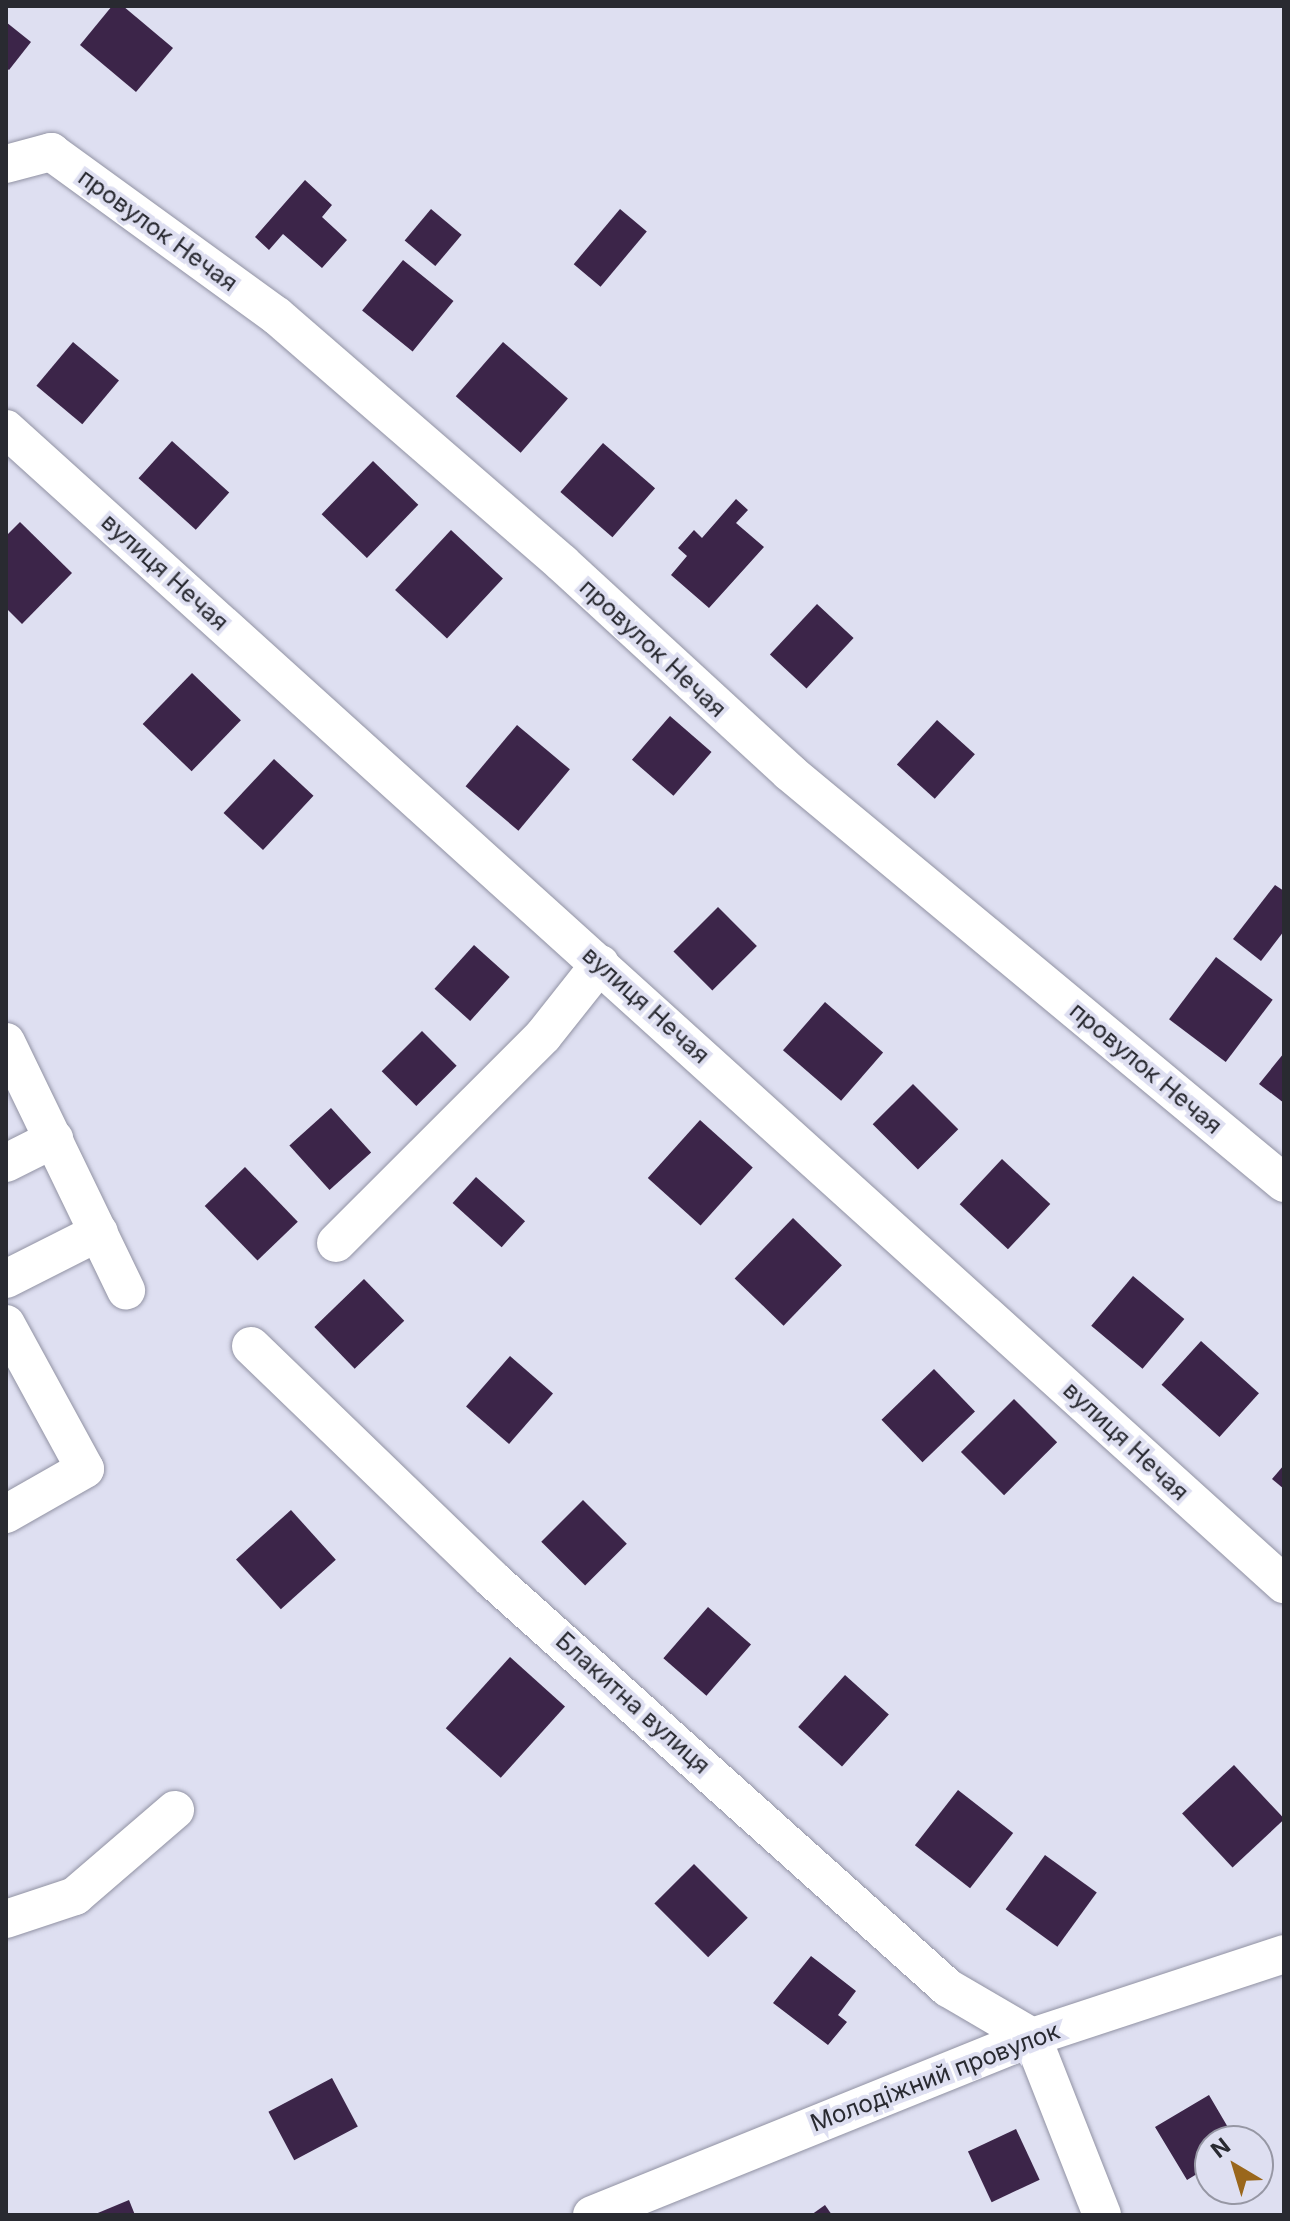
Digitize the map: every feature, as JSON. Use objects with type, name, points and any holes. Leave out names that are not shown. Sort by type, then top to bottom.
[{"type":"street","name":"провулок Нечая","points":[[6,164],[51,152],[277,316],[562,563],[789,772],[1284,1183]]},
{"type":"street","name":"вулиця Нечая","points":[[6,429],[1284,1584]]},
{"type":"street","points":[[336,1243],[543,1036],[600,964]]},
{"type":"street","points":[[7,1046],[126,1290]]},
{"type":"street","points":[[6,1163],[54,1139]]},
{"type":"street","points":[[6,1279],[99,1232]]},
{"type":"street","points":[[6,1324],[21,1388],[85,1469],[6,1514]]},
{"type":"street","name":"Блакитна вулиця","points":[[251,1346],[492,1579],[948,1988],[1032,2037]]},
{"type":"street","points":[[6,1919],[75,1896],[175,1810]]},
{"type":"street","name":"Молодіжний провулок","points":[[592,2215],[1032,2037],[1284,1954]]},
{"type":"street","points":[[1032,2037],[1102,2215]]},
{"type":"building","points":[[112,6],[123,6],[173,48],[136,92],[80,45]]},
{"type":"building","points":[[6,22],[31,42],[9,70],[6,68]]},
{"type":"building","points":[[305,180],[332,205],[322,217],[347,240],[322,268],[283,234],[269,250],[255,237]]},
{"type":"building","points":[[431,209],[462,235],[435,266],[405,240]]},
{"type":"building","points":[[620,209],[647,231],[601,287],[574,264]]},
{"type":"building","points":[[403,260],[454,301],[413,351],[362,311]]},
{"type":"building","points":[[73,342],[119,381],[82,424],[36,386]]},
{"type":"building","points":[[503,342],[568,398],[521,453],[456,396]]},
{"type":"building","points":[[172,441],[229,493],[196,530],[139,478]]},
{"type":"building","points":[[603,443],[655,488],[612,537],[560,492]]},
{"type":"building","points":[[373,461],[418,505],[367,558],[322,514]]},
{"type":"building","points":[[736,499],[748,510],[736,523],[764,547],[709,608],[671,575],[687,556],[678,548],[694,530],[702,538]]},
{"type":"building","points":[[20,522],[72,573],[22,624],[6,608],[6,536]]},
{"type":"building","points":[[451,530],[503,578],[447,638],[395,590]]},
{"type":"building","points":[[817,604],[854,638],[807,689],[770,654]]},
{"type":"building","points":[[192,673],[241,720],[192,771],[143,724]]},
{"type":"building","points":[[670,716],[712,752],[673,796],[632,760]]},
{"type":"building","points":[[937,720],[975,754],[935,799],[897,765]]},
{"type":"building","points":[[517,725],[570,769],[518,831],[466,786]]},
{"type":"building","points":[[274,759],[313,796],[263,850],[224,813]]},
{"type":"building","points":[[1275,885],[1284,891],[1284,931],[1261,961],[1233,939]]},
{"type":"building","points":[[718,907],[757,946],[712,990],[673,952]]},
{"type":"building","points":[[474,945],[510,977],[470,1021],[435,989]]},
{"type":"building","points":[[1216,957],[1273,1000],[1226,1062],[1169,1019]]},
{"type":"building","points":[[825,1002],[883,1053],[841,1101],[783,1050]]},
{"type":"building","points":[[422,1031],[457,1066],[416,1106],[382,1071]]},
{"type":"building","points":[[1284,1053],[1284,1103],[1259,1084]]},
{"type":"building","points":[[913,1084],[958,1129],[918,1170],[873,1124]]},
{"type":"building","points":[[331,1108],[371,1153],[330,1190],[289,1145]]},
{"type":"building","points":[[700,1120],[753,1168],[701,1225],[648,1178]]},
{"type":"building","points":[[1002,1159],[1050,1204],[1008,1249],[960,1204]]},
{"type":"building","points":[[245,1167],[298,1222],[258,1261],[205,1206]]},
{"type":"building","points":[[476,1177],[525,1221],[502,1247],[453,1203]]},
{"type":"building","points":[[793,1218],[842,1265],[784,1326],[735,1278]]},
{"type":"building","points":[[1133,1276],[1184,1319],[1143,1369],[1091,1326]]},
{"type":"building","points":[[364,1279],[404,1321],[355,1369],[314,1327]]},
{"type":"building","points":[[1201,1341],[1259,1393],[1219,1437],[1162,1385]]},
{"type":"building","points":[[510,1356],[553,1393],[509,1444],[466,1407]]},
{"type":"building","points":[[934,1369],[975,1411],[922,1462],[881,1420]]},
{"type":"building","points":[[1014,1399],[1057,1442],[1004,1495],[961,1452]]},
{"type":"building","points":[[1284,1465],[1284,1489],[1272,1479]]},
{"type":"building","points":[[583,1500],[627,1544],[585,1586],[541,1542]]},
{"type":"building","points":[[291,1510],[336,1560],[281,1609],[236,1560]]},
{"type":"building","points":[[708,1607],[751,1644],[706,1696],[663,1658]]},
{"type":"building","points":[[510,1657],[565,1707],[501,1778],[446,1728]]},
{"type":"building","points":[[845,1675],[889,1714],[842,1766],[798,1727]]},
{"type":"building","points":[[1234,1765],[1284,1820],[1233,1868],[1182,1813]]},
{"type":"building","points":[[958,1790],[1013,1833],[970,1888],[915,1845]]},
{"type":"building","points":[[1045,1855],[1097,1893],[1057,1947],[1006,1909]]},
{"type":"building","points":[[694,1864],[748,1918],[708,1957],[654,1904]]},
{"type":"building","points":[[811,1956],[856,1991],[838,2015],[847,2022],[828,2045],[773,2003]]},
{"type":"building","points":[[332,2078],[358,2127],[294,2160],[268,2112]]},
{"type":"building","points":[[1209,2095],[1227,2125],[1194,2125],[1194,2176],[1187,2180],[1155,2127]]},
{"type":"building","points":[[1016,2129],[1040,2180],[992,2202],[968,2151]]},
{"type":"building","points":[[129,2200],[135,2215],[93,2215]]},
{"type":"building","points":[[825,2205],[832,2215],[811,2215]]}]
